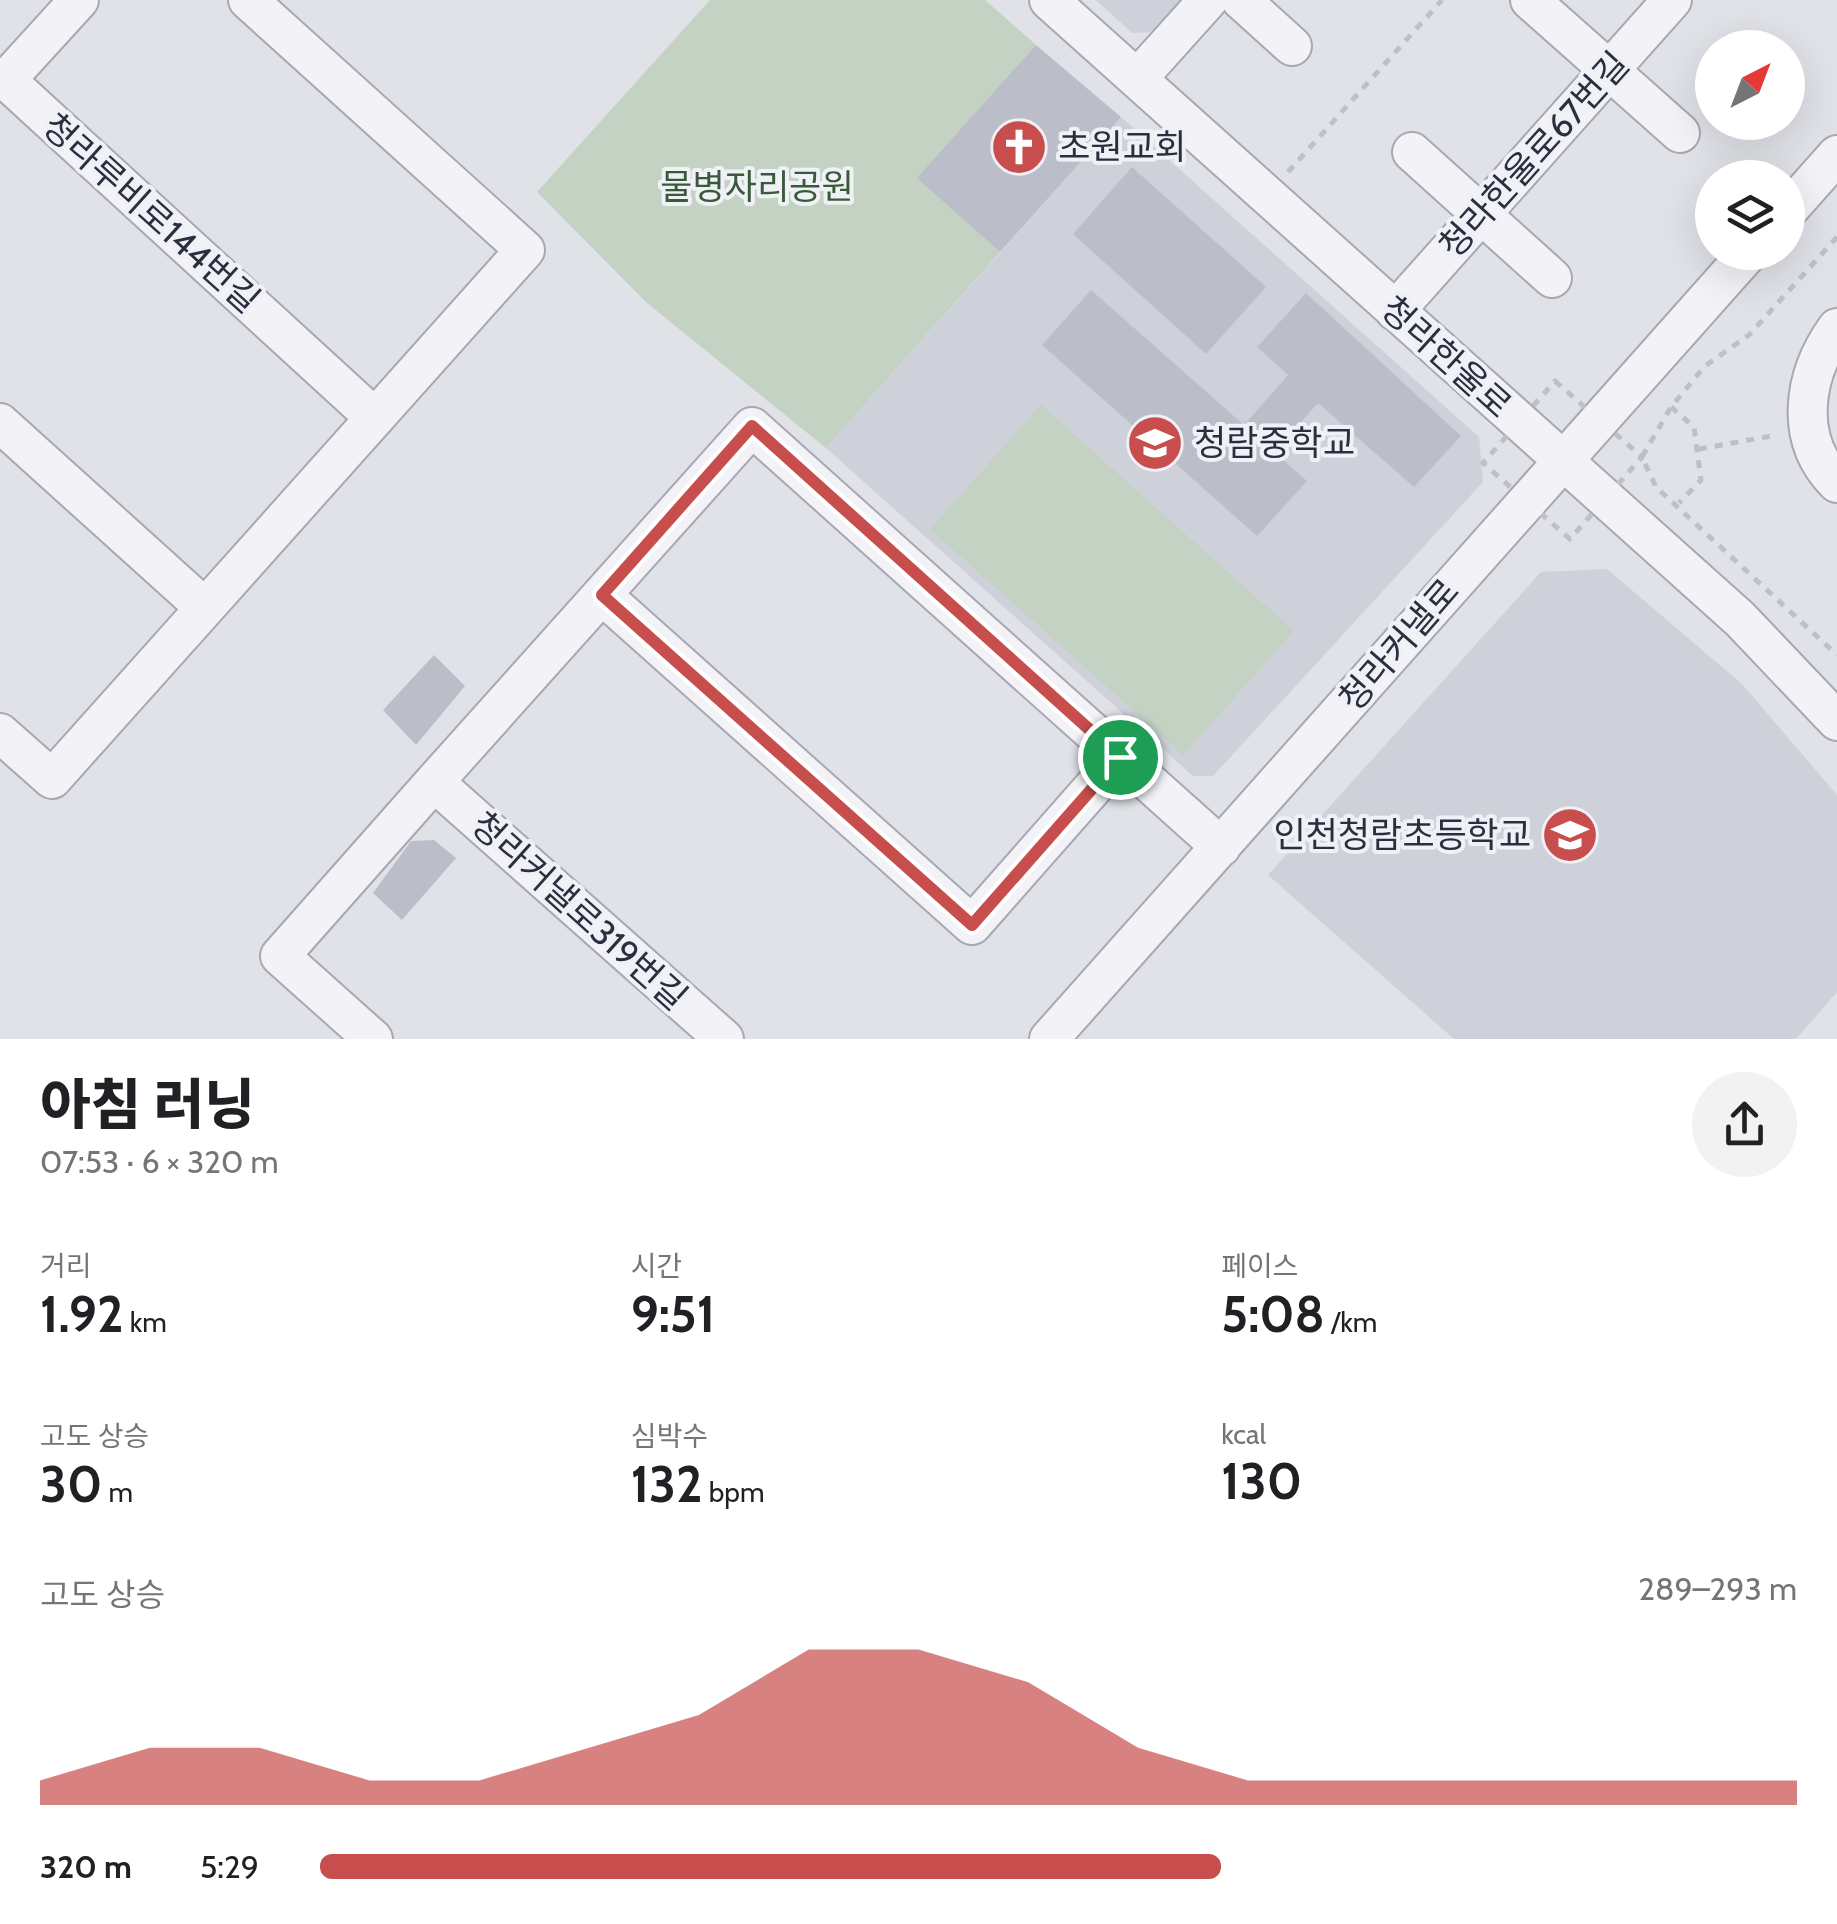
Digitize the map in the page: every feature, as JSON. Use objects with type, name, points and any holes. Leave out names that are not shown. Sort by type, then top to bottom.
[{"type":"street","name":"청라루비로144번길","points":[[79,0],[6,80],[375,418]]},
{"type":"street","points":[[0,733],[52,780],[525,250],[248,0]]},
{"type":"street","name":"청라한울로","points":[[1049,0],[1740,619],[1837,721]]},
{"type":"street","points":[[1138,80],[1208,0]]},
{"type":"street","points":[[1241,0],[1292,46]]},
{"type":"street","points":[[1530,0],[1680,133]]},
{"type":"street","name":"청라한울로67번길","points":[[1395,311],[1672,0]]},
{"type":"street","points":[[1412,152],[1552,278]]},
{"type":"street","points":[[1805,191],[1837,155]]},
{"type":"street","name":"청라커낼로","points":[[1050,1039],[1733,270]]},
{"type":"street","points":[[1837,328],[1813,370],[1808,390],[1809,430],[1820,462],[1837,483]]},
{"type":"street","points":[[0,423],[205,608]]},
{"type":"street","points":[[373,1039],[280,956],[752,426],[1221,847]]},
{"type":"street","points":[[602,595],[972,925],[1120,757]]},
{"type":"street","name":"청라커낼로319번길","points":[[434,782],[724,1039]]},
{"type":"path","points":[[1288,172],[1442,0]]},
{"type":"path","points":[[1837,237],[1749,335],[1705,366],[1671,407],[1642,457],[1656,487],[1837,655]]},
{"type":"path","points":[[1671,407],[1694,427],[1700,480],[1679,503]]},
{"type":"path","points":[[1697,449],[1809,430]]},
{"type":"shaded area","points":[[1096,0],[1187,0],[1158,32],[1132,33]]},
{"type":"shaded area","name":"청람중학교","points":[[1121,117],[1479,437],[1483,482],[1213,776],[1193,776],[826,448]]},
{"type":"shaded area","name":"인천청람초등학교","points":[[1607,569],[1742,684],[1837,795],[1837,992],[1796,1039],[1454,1039],[1268,875],[1541,572]]},
{"type":"green space","name":"물병자리공원","points":[[710,0],[985,0],[1036,45],[918,178],[1000,252],[826,448],[647,303],[537,192]]},
{"type":"green space","points":[[1041,405],[1294,631],[1183,755],[930,529]]},
{"type":"building","name":"초원교회","points":[[1036,45],[1121,117],[1000,252],[917,178]]},
{"type":"building","points":[[1132,167],[1266,287],[1206,354],[1073,234]]},
{"type":"building","points":[[1091,290],[1244,425],[1288,375],[1257,347],[1306,293],[1461,436],[1414,487],[1318,403],[1274,452],[1307,481],[1257,536],[1042,345]]},
{"type":"building","points":[[434,655],[465,686],[416,745],[383,710]]},
{"type":"building","points":[[434,840],[456,858],[402,920],[373,893],[411,841]]},
{"type":"place","name":"초원교회","points":[[1019,147]]},
{"type":"place","name":"청람중학교","points":[[1155,443]]},
{"type":"place","name":"인천청람초등학교","points":[[1570,835]]},
{"type":"route","points":[[752,426],[1120,757],[972,925],[602,595],[752,426]]}]
